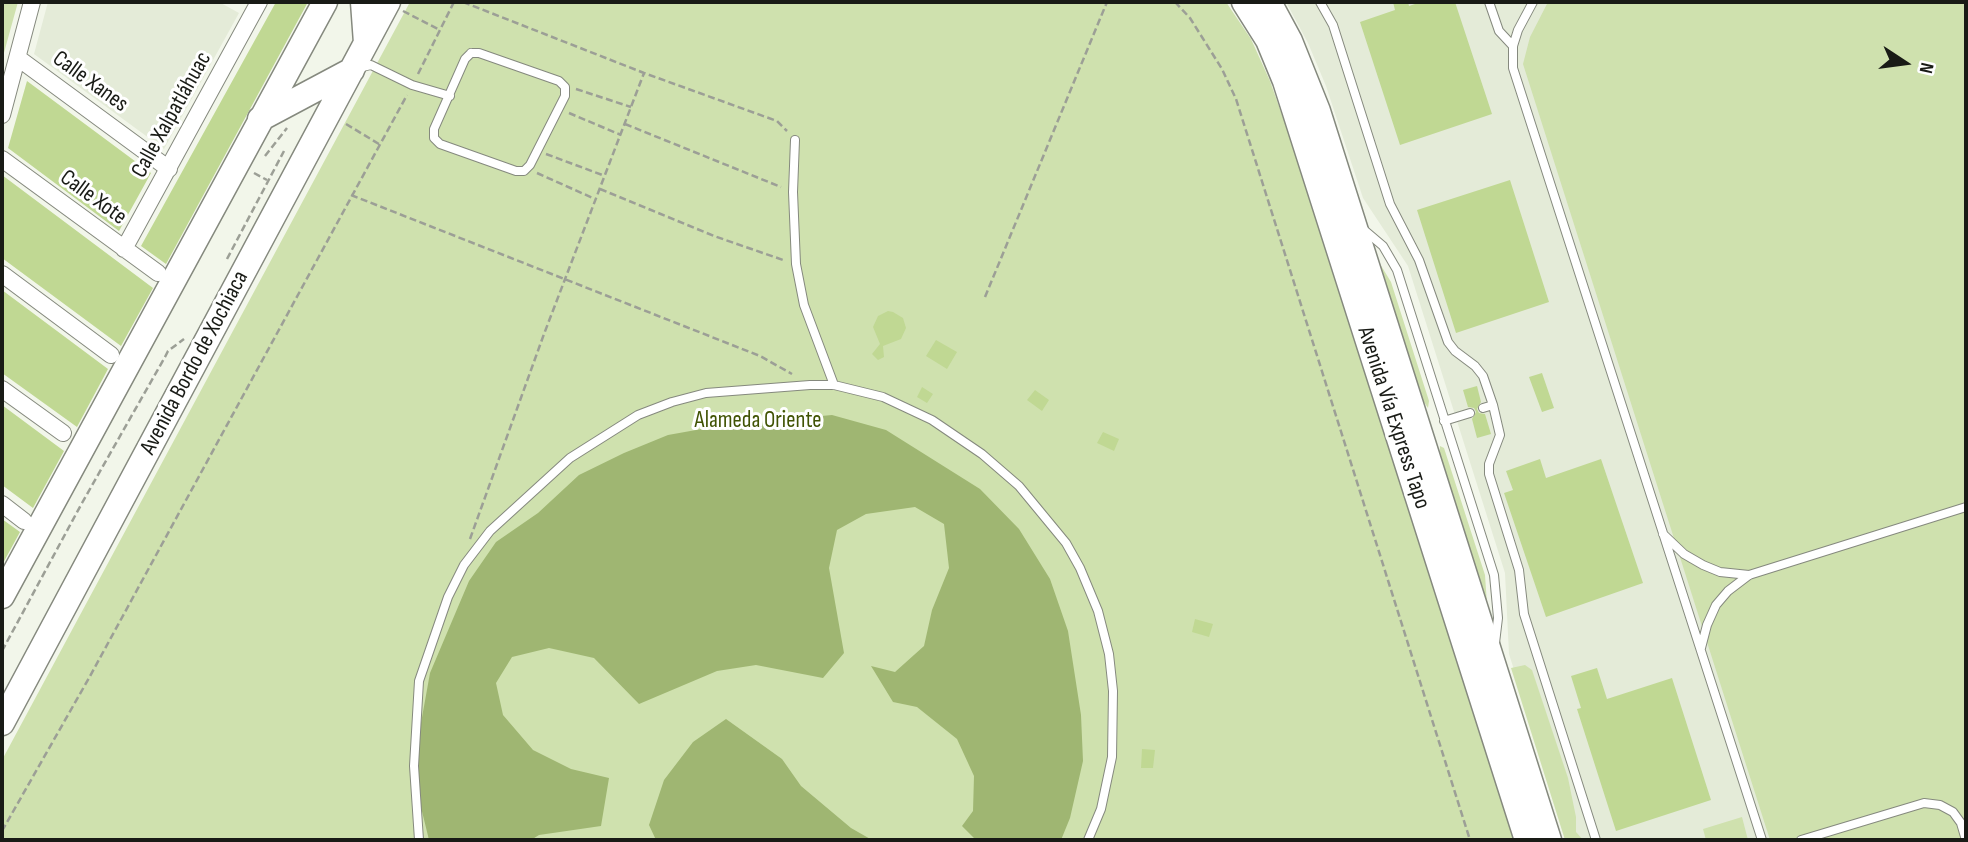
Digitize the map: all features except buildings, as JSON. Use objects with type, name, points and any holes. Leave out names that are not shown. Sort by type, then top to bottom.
[{"type":"main road","points":[[2,596],[325,2]]},
{"type":"main road","points":[[259,120],[363,59],[379,2]]},
{"type":"main road","name":"Avenida Vía Express Tapo","points":[[1244,2],[1268,40],[1285,81],[1527,840]]},
{"type":"main road","name":"Avenida Vía Express Tapo","points":[[1269,2],[1302,69],[1353,221],[1549,840]]},
{"type":"main road","name":"Avenida Bordo de Xochiaca","points":[[2,723],[363,59]]},
{"type":"street","points":[[2,115],[32,2]]},
{"type":"street","name":"Calle Xalpatláhuac","points":[[124,249],[259,2]]},
{"type":"street","name":"Calle Xanes","points":[[18,58],[169,169]]},
{"type":"street","name":"Calle Xote","points":[[2,159],[158,273]]},
{"type":"street","points":[[2,274],[111,355]]},
{"type":"street","points":[[2,389],[63,433]]},
{"type":"street","points":[[2,504],[24,521]]},
{"type":"lane","points":[[1320,2],[1332,25],[1390,204],[1419,260],[1448,342],[1483,376],[1493,405],[1500,435],[1489,464],[1489,474],[1519,570],[1524,614],[1596,840]]},
{"type":"lane","points":[[1489,2],[1499,31],[1513,46]]},
{"type":"lane","points":[[1533,2],[1513,46],[1513,68],[1762,840]]},
{"type":"lane","points":[[475,53],[559,81],[565,87],[565,96],[527,169],[516,171],[436,142],[434,129],[450,96],[465,59],[475,53]]},
{"type":"lane","points":[[363,59],[412,85],[450,96]]},
{"type":"lane","points":[[795,140],[793,192],[796,264],[804,305],[834,385]]},
{"type":"lane","points":[[1353,221],[1383,246],[1396,270],[1494,575],[1498,618],[1493,663]]},
{"type":"lane","points":[[419,840],[414,766],[419,681],[449,597],[464,565],[499,522],[563,464],[639,415],[706,393],[834,385],[883,397],[932,420],[982,454],[1019,486],[1047,518],[1080,568],[1098,611],[1109,654],[1113,691],[1112,757],[1101,810],[1088,840]]},
{"type":"lane","points":[[1483,408],[1493,405]]},
{"type":"lane","points":[[1444,421],[1470,413]]},
{"type":"lane","points":[[1700,651],[1716,605],[1728,591],[1749,575],[1966,506]]},
{"type":"lane","points":[[1661,532],[1684,555],[1703,565],[1720,572],[1749,575]]},
{"type":"lane","points":[[1801,840],[1924,803],[1940,805],[1953,812],[1961,823],[1966,840]]},
{"type":"path","points":[[379,2],[440,30]]},
{"type":"path","points":[[2,831],[89,678],[412,85],[454,2]]},
{"type":"path","points":[[463,2],[644,73],[777,121],[795,140]]},
{"type":"path","points":[[985,297],[1107,2]]},
{"type":"path","points":[[1175,2],[1190,18],[1222,69],[1236,99],[1470,840]]},
{"type":"path","points":[[472,555],[469,542],[472,531],[644,73]]},
{"type":"path","points":[[565,87],[583,90],[631,107]]},
{"type":"path","points":[[558,109],[621,135]]},
{"type":"path","points":[[261,162],[293,122]]},
{"type":"path","points":[[625,124],[793,192]]},
{"type":"path","points":[[223,265],[286,148]]},
{"type":"path","points":[[537,151],[605,176]]},
{"type":"path","points":[[527,169],[596,200]]},
{"type":"path","points":[[254,172],[268,180]]},
{"type":"path","points":[[600,189],[714,236],[796,264]]},
{"type":"path","points":[[350,195],[760,356],[810,385]]},
{"type":"path","points":[[2,651],[168,351],[186,338]]},
{"type":"shaded area","points":[[48,2],[219,2],[239,13],[164,149],[34,54]]},
{"type":"shaded area","points":[[1286,2],[1966,2],[1966,840],[1568,840],[1509,654],[1505,573],[1408,266],[1363,198],[1326,86],[1308,43]]},
{"type":"shaded area","points":[[832,415],[886,430],[980,489],[1019,529],[1050,579],[1068,631],[1081,715],[1083,761],[1070,818],[1061,840],[976,840],[962,826],[973,811],[974,776],[957,739],[917,707],[893,702],[871,666],[895,672],[924,646],[932,610],[949,568],[944,524],[915,507],[866,514],[837,530],[829,568],[844,653],[823,678],[756,665],[717,671],[639,704],[594,658],[549,648],[512,657],[496,683],[503,715],[533,750],[571,769],[609,778],[601,826],[539,835],[531,840],[429,840],[419,799],[419,734],[430,673],[469,581],[496,542],[538,513],[579,475],[668,435],[724,425]]},
{"type":"shaded area","points":[[726,719],[782,759],[801,786],[851,828],[872,840],[656,840],[649,825],[664,780],[693,742]]},
{"type":"green space","points":[[2,2],[18,2],[2,60]]},
{"type":"green space","name":"Alameda Oriente","points":[[410,2],[1226,2],[1251,39],[1286,126],[1514,840],[2,840],[2,760]]},
{"type":"green space","points":[[1548,2],[1966,2],[1966,840],[1770,840],[1523,64],[1530,37]]},
{"type":"green space","points":[[1377,259],[1391,282],[1429,401],[1428,408],[1411,383]]},
{"type":"green space","points":[[1440,446],[1444,448],[1485,575],[1487,604],[1439,463]]},
{"type":"green space","points":[[1525,665],[1532,670],[1568,778],[1576,817],[1576,832],[1583,840],[1565,840],[1511,668]]},
{"type":"green space","points":[[1742,817],[1748,840],[1706,840],[1703,829]]}]
